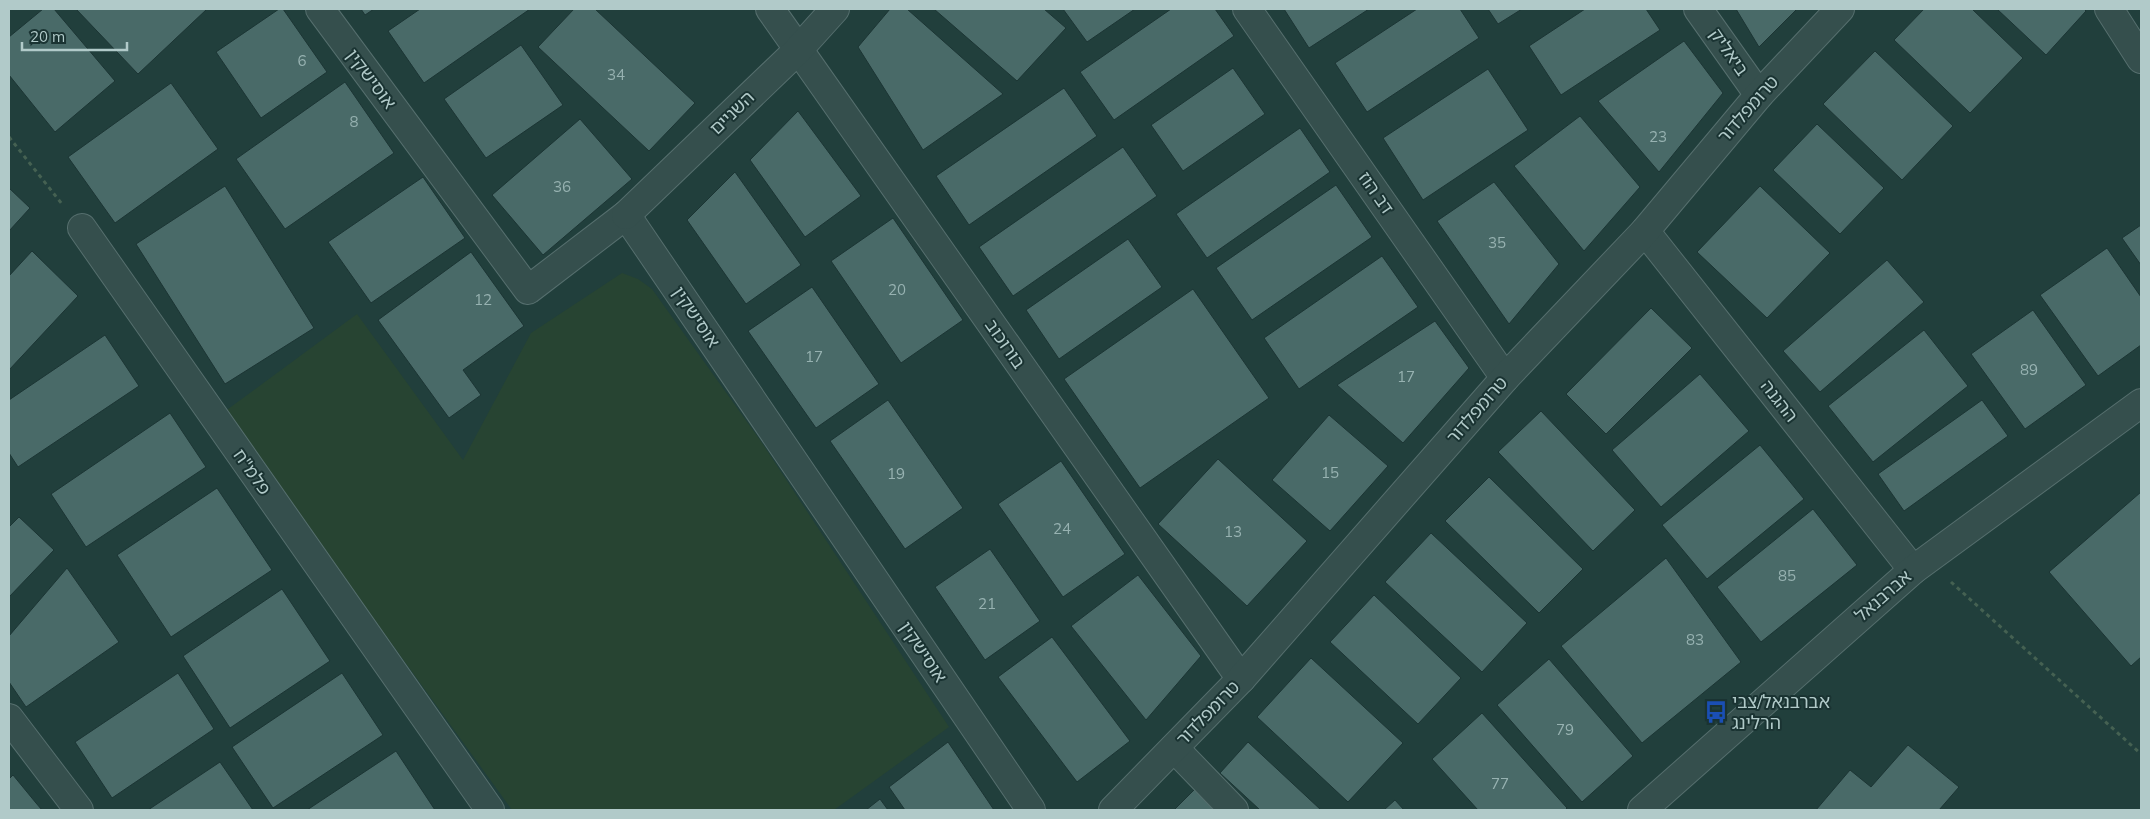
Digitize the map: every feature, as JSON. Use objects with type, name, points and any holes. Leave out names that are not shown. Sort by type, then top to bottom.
[{"type":"street","name":"אוסישקין","points":[[320,9],[528,290],[626,215],[1031,810]]},
{"type":"street","name":"בורוכוב","points":[[770,9],[1242,679]]},
{"type":"street","name":"השניים","points":[[626,215],[798,50],[835,9]]},
{"type":"street","name":"דב הוז","points":[[1247,9],[1505,378]]},
{"type":"street","name":"ביאליק","points":[[1698,9],[1759,95]]},
{"type":"street","name":"טרומפלדור","points":[[1112,810],[1242,679],[1505,378],[1645,231],[1759,95],[1840,9]]},
{"type":"street","points":[[2109,9],[2141,59]]},
{"type":"street","name":"פלמ\"ח","points":[[82,228],[490,810]]},
{"type":"street","name":"ההגנה","points":[[1645,231],[1920,565]]},
{"type":"street","name":"אברבנאל","points":[[1642,810],[1920,565],[2141,403]]},
{"type":"street","points":[[9,718],[79,810]]},
{"type":"street","points":[[1174,748],[1234,810]]},
{"type":"path","points":[[9,137],[82,228]]},
{"type":"path","points":[[1920,565],[2141,754]]},
{"type":"green space","points":[[622,273],[638,279],[652,289],[760,440],[949,727],[834,810],[512,810],[224,412],[357,314],[463,460],[531,333]]},
{"type":"building","points":[[43,9],[54,9],[115,81],[55,132],[9,75],[9,37]]},
{"type":"building","points":[[76,9],[207,9],[138,74]]},
{"type":"building","points":[[279,9],[283,9],[327,72],[261,118],[216,52]]},
{"type":"building","points":[[361,9],[374,9],[365,15]]},
{"type":"building","points":[[420,9],[530,9],[424,83],[388,31]]},
{"type":"building","points":[[574,9],[595,9],[695,103],[649,151],[538,47]]},
{"type":"building","points":[[890,9],[907,9],[1003,94],[923,150],[858,47]]},
{"type":"building","points":[[934,9],[1044,9],[1066,28],[1017,81]]},
{"type":"building","points":[[1063,9],[1135,9],[1087,42]]},
{"type":"building","points":[[1171,9],[1215,9],[1234,36],[1114,120],[1080,72]]},
{"type":"building","points":[[1284,9],[1369,9],[1309,48]]},
{"type":"building","points":[[1417,9],[1460,9],[1479,38],[1367,112],[1335,63]]},
{"type":"building","points":[[1488,9],[1522,9],[1498,24]]},
{"type":"building","points":[[1585,9],[1646,9],[1660,30],[1561,95],[1529,46]]},
{"type":"building","points":[[1736,9],[1797,9],[1759,47]]},
{"type":"building","points":[[1924,9],[1972,9],[2023,58],[1970,113],[1894,40]]},
{"type":"building","points":[[1997,9],[2084,9],[2086,11],[2046,55]]},
{"type":"building","points":[[1684,41],[1723,93],[1659,172],[1598,101]]},
{"type":"building","points":[[521,45],[563,105],[486,158],[444,99]]},
{"type":"building","points":[[1875,51],[1953,126],[1902,180],[1823,104]]},
{"type":"building","points":[[1233,68],[1265,114],[1183,171],[1151,125]]},
{"type":"building","points":[[1488,69],[1528,130],[1423,200],[1383,138]]},
{"type":"building","points":[[345,82],[394,153],[285,229],[236,159]]},
{"type":"building","points":[[171,83],[218,149],[115,223],[68,157]]},
{"type":"building","points":[[1064,88],[1097,136],[969,225],[936,176]]},
{"type":"building","points":[[798,111],[861,196],[805,237],[750,160]]},
{"type":"building","points":[[1580,116],[1640,187],[1584,251],[1514,166]]},
{"type":"building","points":[[580,119],[632,179],[543,255],[492,195]]},
{"type":"building","points":[[1817,124],[1884,188],[1840,234],[1773,170]]},
{"type":"building","points":[[1300,128],[1330,172],[1207,258],[1176,214]]},
{"type":"building","points":[[1123,147],[1157,196],[1013,296],[979,247]]},
{"type":"building","points":[[735,172],[801,265],[746,304],[687,220]]},
{"type":"building","points":[[423,177],[465,238],[371,303],[328,242]]},
{"type":"building","points":[[1494,182],[1559,264],[1509,324],[1437,221]]},
{"type":"building","points":[[1336,185],[1372,237],[1252,320],[1216,268]]},
{"type":"building","points":[[225,186],[314,328],[225,384],[136,244]]},
{"type":"building","points":[[1760,186],[1830,253],[1767,318],[1697,252]]},
{"type":"building","points":[[9,188],[30,208],[9,231]]},
{"type":"building","points":[[893,218],[963,320],[901,363],[831,261]]},
{"type":"building","points":[[2141,225],[2141,265],[2122,238]]},
{"type":"building","points":[[1128,239],[1162,287],[1059,359],[1026,310]]},
{"type":"building","points":[[2107,248],[2141,297],[2141,345],[2098,376],[2040,295]]},
{"type":"building","points":[[32,251],[78,296],[9,370],[9,276]]},
{"type":"building","points":[[471,252],[524,326],[463,370],[481,395],[449,418],[378,320]]},
{"type":"building","points":[[1382,256],[1418,307],[1299,389],[1264,338]]},
{"type":"building","points":[[1887,260],[1924,302],[1820,392],[1783,351]]},
{"type":"building","points":[[812,287],[879,384],[816,428],[748,331]]},
{"type":"building","points":[[1193,289],[1269,398],[1140,488],[1064,379]]},
{"type":"building","points":[[1651,308],[1692,348],[1606,434],[1566,394]]},
{"type":"building","points":[[2033,310],[2086,385],[2025,429],[1971,354]]},
{"type":"building","points":[[1435,321],[1469,368],[1403,443],[1337,385]]},
{"type":"building","points":[[1924,330],[1968,386],[1873,462],[1828,406]]},
{"type":"building","points":[[105,335],[139,386],[18,467],[9,453],[9,400]]},
{"type":"building","points":[[1700,374],[1749,431],[1661,507],[1612,450]]},
{"type":"building","points":[[888,400],[963,508],[905,549],[830,441]]},
{"type":"building","points":[[1982,400],[2008,436],[1904,511],[1878,474]]},
{"type":"building","points":[[1541,411],[1635,510],[1593,551],[1498,452]]},
{"type":"building","points":[[170,413],[206,467],[86,547],[51,494]]},
{"type":"building","points":[[1329,415],[1388,466],[1330,531],[1272,480]]},
{"type":"building","points":[[1760,445],[1804,499],[1707,579],[1662,525]]},
{"type":"building","points":[[1218,459],[1307,541],[1247,606],[1158,524]]},
{"type":"building","points":[[1061,461],[1125,554],[1063,597],[998,504]]},
{"type":"building","points":[[1489,477],[1583,569],[1539,613],[1445,521]]},
{"type":"building","points":[[217,488],[272,570],[171,637],[117,555]]},
{"type":"building","points":[[2141,492],[2141,657],[2131,666],[2049,572]]},
{"type":"building","points":[[1813,509],[1857,565],[1761,642],[1717,587]]},
{"type":"building","points":[[19,517],[54,550],[9,597],[9,527]]},
{"type":"building","points":[[1431,533],[1527,623],[1482,672],[1385,582]]},
{"type":"building","points":[[990,549],[1040,621],[985,660],[935,587]]},
{"type":"building","points":[[1666,558],[1741,662],[1642,743],[1561,646]]},
{"type":"building","points":[[67,568],[119,642],[26,707],[9,682],[9,636]]},
{"type":"building","points":[[1138,575],[1201,656],[1146,720],[1071,626]]},
{"type":"building","points":[[282,589],[330,661],[230,728],[183,656]]},
{"type":"building","points":[[1374,595],[1461,678],[1418,724],[1330,642]]},
{"type":"building","points":[[1052,637],[1130,741],[1077,782],[998,677]]},
{"type":"building","points":[[1311,658],[1403,743],[1348,802],[1257,717]]},
{"type":"building","points":[[1549,659],[1633,756],[1582,802],[1497,705]]},
{"type":"building","points":[[178,673],[214,729],[112,798],[75,742]]},
{"type":"building","points":[[342,673],[383,735],[273,808],[232,747]]},
{"type":"building","points":[[1482,713],[1567,808],[1565,810],[1478,810],[1432,759]]},
{"type":"building","points":[[948,742],[994,810],[905,810],[889,787]]},
{"type":"building","points":[[1248,742],[1321,810],[1260,810],[1220,773]]},
{"type":"building","points":[[1908,745],[1959,787],[1939,810],[1816,810],[1850,770],[1871,787]]},
{"type":"building","points":[[396,751],[435,810],[307,810]]},
{"type":"building","points":[[220,762],[253,810],[148,810]]},
{"type":"building","points":[[13,775],[42,810],[9,810],[9,779]]},
{"type":"building","points":[[1196,788],[1219,810],[1174,810]]},
{"type":"building","points":[[880,799],[888,810],[866,810]]},
{"type":"building","points":[[1395,800],[1404,810],[1384,810]]},
{"type":"place","name":"אברבנאל/צבי הרלינג","points":[[1716,712]]}]
